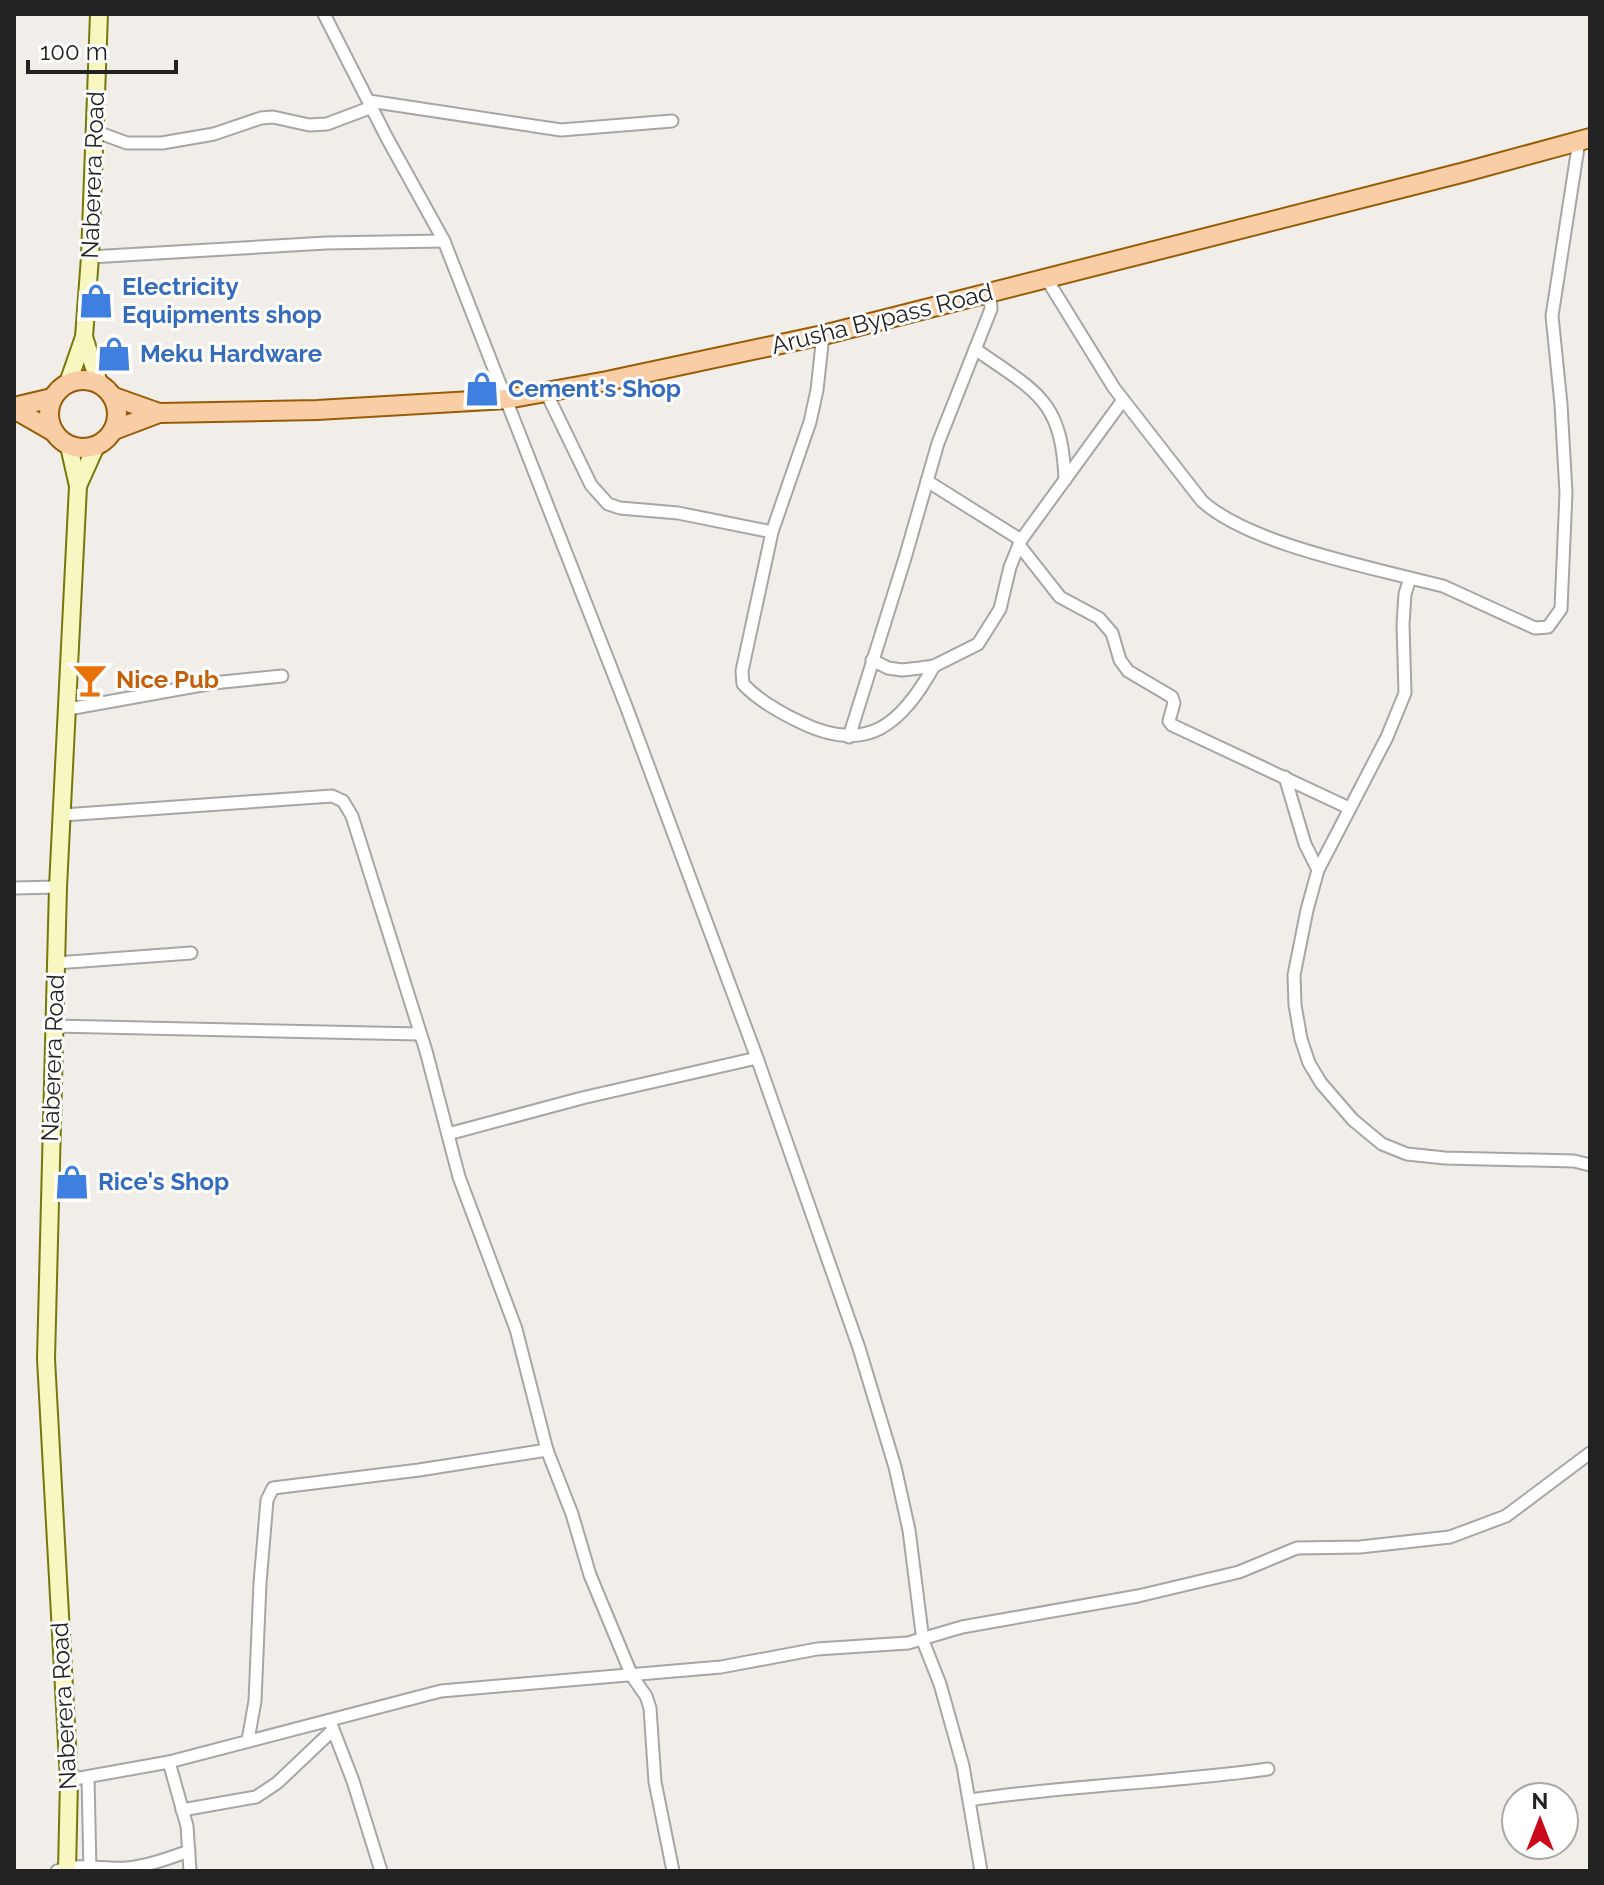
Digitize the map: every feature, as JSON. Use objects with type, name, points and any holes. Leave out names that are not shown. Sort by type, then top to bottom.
[{"type":"main road","name":"Arusha Bypass Road","points":[[96,446],[114,430],[159,413],[317,410],[507,399],[621,379],[823,335],[1585,139]]},
{"type":"main road","points":[[14,408],[52,398],[68,383],[88,380],[99,383]]},
{"type":"main road","name":"Arusha Bypass Road","points":[[99,383],[114,397],[159,413]]},
{"type":"main road","points":[[114,397],[118,408],[114,430]]},
{"type":"main road","points":[[52,398],[49,421],[54,432]]},
{"type":"main road","points":[[14,408],[54,432],[69,446],[96,446]]},
{"type":"street","name":"Naberera Road","points":[[68,383],[84,337],[99,14]]},
{"type":"street","points":[[324,14],[444,241],[626,706],[757,1058],[859,1348],[895,1467],[909,1530],[923,1641],[940,1684],[970,1800],[981,1871]]},
{"type":"street","points":[[94,131],[127,143],[162,143],[214,134],[261,118],[273,117],[297,124],[327,124],[371,104],[561,130],[672,121]]},
{"type":"street","points":[[1046,278],[1123,400],[1202,501],[1217,515],[1240,527],[1296,546],[1443,586],[1535,628],[1548,627],[1561,609],[1566,493],[1552,316],[1585,139]]},
{"type":"street","points":[[90,257],[326,243],[444,241]]},
{"type":"street","points":[[849,737],[938,443],[991,309],[990,292]]},
{"type":"street","points":[[823,335],[810,422],[772,532],[742,671],[743,684],[765,704],[790,717],[826,733],[849,737],[880,729],[900,715],[919,693],[934,666]]},
{"type":"street","name":"Naberera Road","points":[[84,337],[99,383]]},
{"type":"street","points":[[975,349],[1028,387],[1050,409],[1064,446],[1065,480]]},
{"type":"street","points":[[545,390],[591,485],[608,504],[687,515],[772,532]]},
{"type":"street","points":[[872,660],[888,668],[902,670],[934,666],[978,644],[1000,609],[1010,567],[1020,542],[1123,400]]},
{"type":"street","name":"Naberera Road","points":[[64,1869],[69,1780],[46,1359],[58,887],[78,486],[69,446]]},
{"type":"street","name":"Naberera Road","points":[[78,486],[96,446]]},
{"type":"street","points":[[927,481],[1020,542],[1060,597],[1099,618],[1112,633],[1120,660],[1128,671],[1172,697],[1174,703],[1170,723],[1349,808]]},
{"type":"street","points":[[1410,578],[1405,594],[1405,693],[1387,737],[1318,870],[1299,943],[1294,975],[1295,1005],[1309,1063],[1321,1083],[1353,1120],[1382,1144],[1407,1154],[1445,1158],[1574,1161],[1590,1165]]},
{"type":"street","points":[[68,709],[213,683],[282,676]]},
{"type":"street","points":[[1285,777],[1305,844],[1318,870]]},
{"type":"street","points":[[63,815],[327,796],[343,801],[352,816],[426,1051],[459,1177],[516,1329],[547,1450],[572,1514],[590,1575],[632,1676],[650,1708],[655,1782],[673,1871]]},
{"type":"street","points":[[14,888],[58,887]]},
{"type":"street","points":[[56,963],[191,953]]},
{"type":"street","points":[[54,1026],[419,1034]]},
{"type":"street","points":[[448,1134],[582,1098],[757,1058]]},
{"type":"street","points":[[248,1740],[255,1701],[267,1500],[273,1488],[547,1450]]},
{"type":"street","points":[[69,1780],[169,1762],[248,1740],[331,1724],[441,1691],[721,1667],[817,1649],[923,1641],[962,1627],[1138,1596],[1239,1572],[1297,1548],[1360,1547],[1450,1537],[1506,1516],[1590,1453]]},
{"type":"street","points":[[182,1810],[256,1797],[277,1783],[331,1724]]},
{"type":"street","points":[[331,1724],[353,1781],[381,1871]]},
{"type":"street","points":[[169,1762],[182,1810],[190,1871]]},
{"type":"street","points":[[970,1800],[1023,1792],[1151,1783],[1268,1769]]},
{"type":"street","points":[[88,1777],[90,1869]]},
{"type":"street","points":[[64,1869],[136,1867],[189,1851]]},
{"type":"place","name":"Electricity Equipments shop","points":[[96,301]]},
{"type":"place","name":"Meku Hardware","points":[[114,354]]},
{"type":"place","name":"Cement's Shop","points":[[482,389]]},
{"type":"place","name":"Nice Pub","points":[[90,680]]},
{"type":"place","name":"Rice's Shop","points":[[72,1182]]}]
